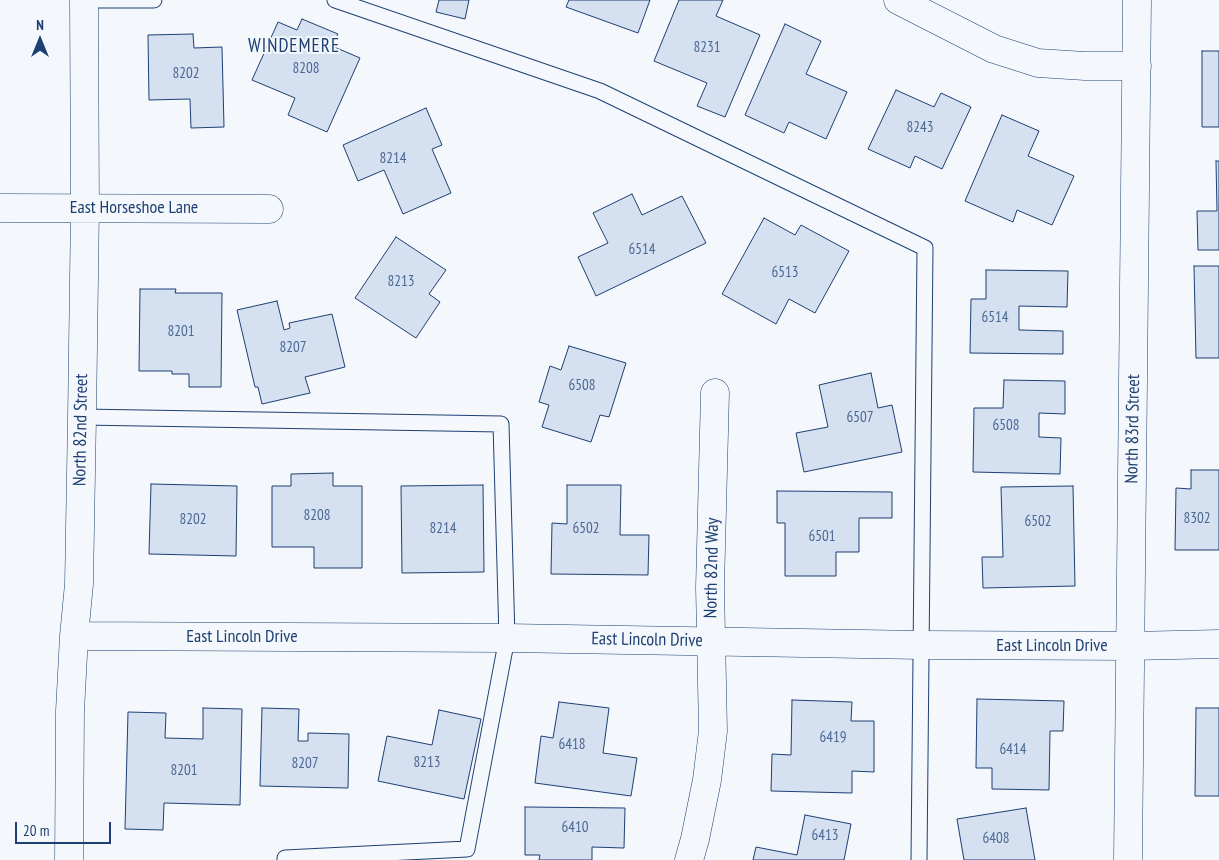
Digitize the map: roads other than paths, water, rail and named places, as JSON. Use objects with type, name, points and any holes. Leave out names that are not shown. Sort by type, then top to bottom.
[{"type":"street","name":"North 82nd Street","points":[[69,860],[70,711],[79,584],[82,417],[85,208],[84,0]]},
{"type":"street","name":"North 83rd Street","points":[[1128,858],[1137,0]]},
{"type":"street","points":[[909,3],[994,49],[1038,63],[1085,66],[1136,66]]},
{"type":"street","name":"East Horseshoe Lane","points":[[0,208],[269,209]]},
{"type":"street","name":"North 82nd Way","points":[[689,860],[707,780],[713,731],[710,587],[714,393]]},
{"type":"street","name":"East Lincoln Drive","points":[[74,636],[507,638],[921,645],[1131,646],[1219,644]]},
{"type":"lane","points":[[84,0],[154,0]]},
{"type":"lane","points":[[336,0],[600,91],[925,248],[919,860]]},
{"type":"lane","points":[[82,417],[501,424],[507,638],[468,849],[285,858],[285,860]]},
{"type":"district","name":"WINDEMERE","points":[[294,47]]}]
